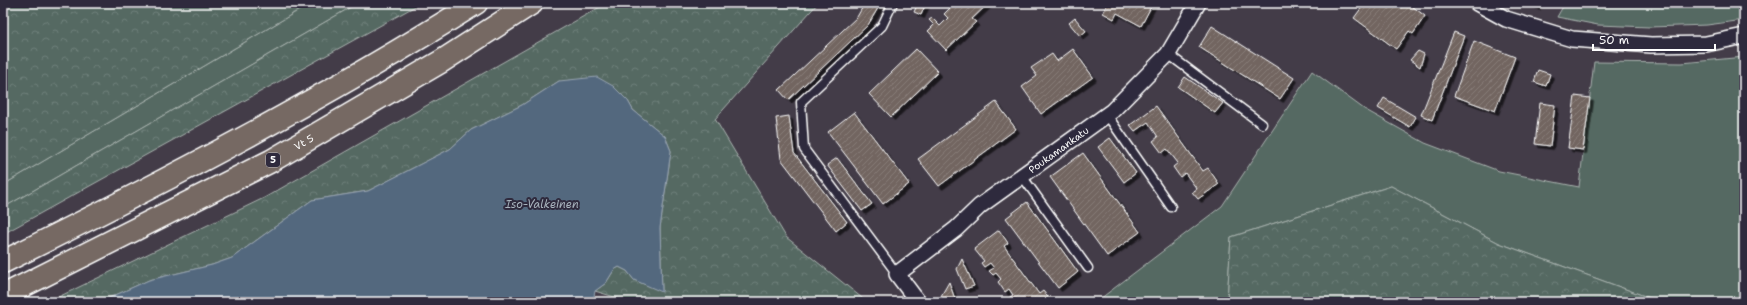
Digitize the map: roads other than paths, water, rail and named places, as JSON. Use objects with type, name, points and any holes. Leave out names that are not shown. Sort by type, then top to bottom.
[{"type":"highway","points":[[3,262],[257,131],[426,35],[476,3]]},
{"type":"highway","name":"Vt 5","points":[[3,296],[271,161],[442,61],[532,3]]},
{"type":"street","name":"Poukamankatu","points":[[897,274],[956,229],[980,206],[1107,115],[1168,54],[1198,3]]},
{"type":"street","points":[[1477,3],[1506,18],[1572,39],[1651,45],[1706,44],[1744,36]]},
{"type":"street","points":[[897,274],[918,302]]},
{"type":"lane","points":[[893,3],[882,26],[801,102],[804,149],[897,274]]},
{"type":"lane","points":[[1168,54],[1262,124]]},
{"type":"lane","points":[[1107,115],[1171,207]]},
{"type":"lane","points":[[1022,176],[1088,268]]},
{"type":"water","name":"Iso-Valkeinen","points":[[597,77],[613,86],[628,101],[633,110],[665,136],[671,151],[660,228],[662,292],[634,280],[627,271],[619,267],[614,270],[606,283],[595,291],[593,302],[100,302],[149,280],[212,265],[232,258],[312,200],[368,191],[450,149],[471,130],[522,105],[559,81]]}]
